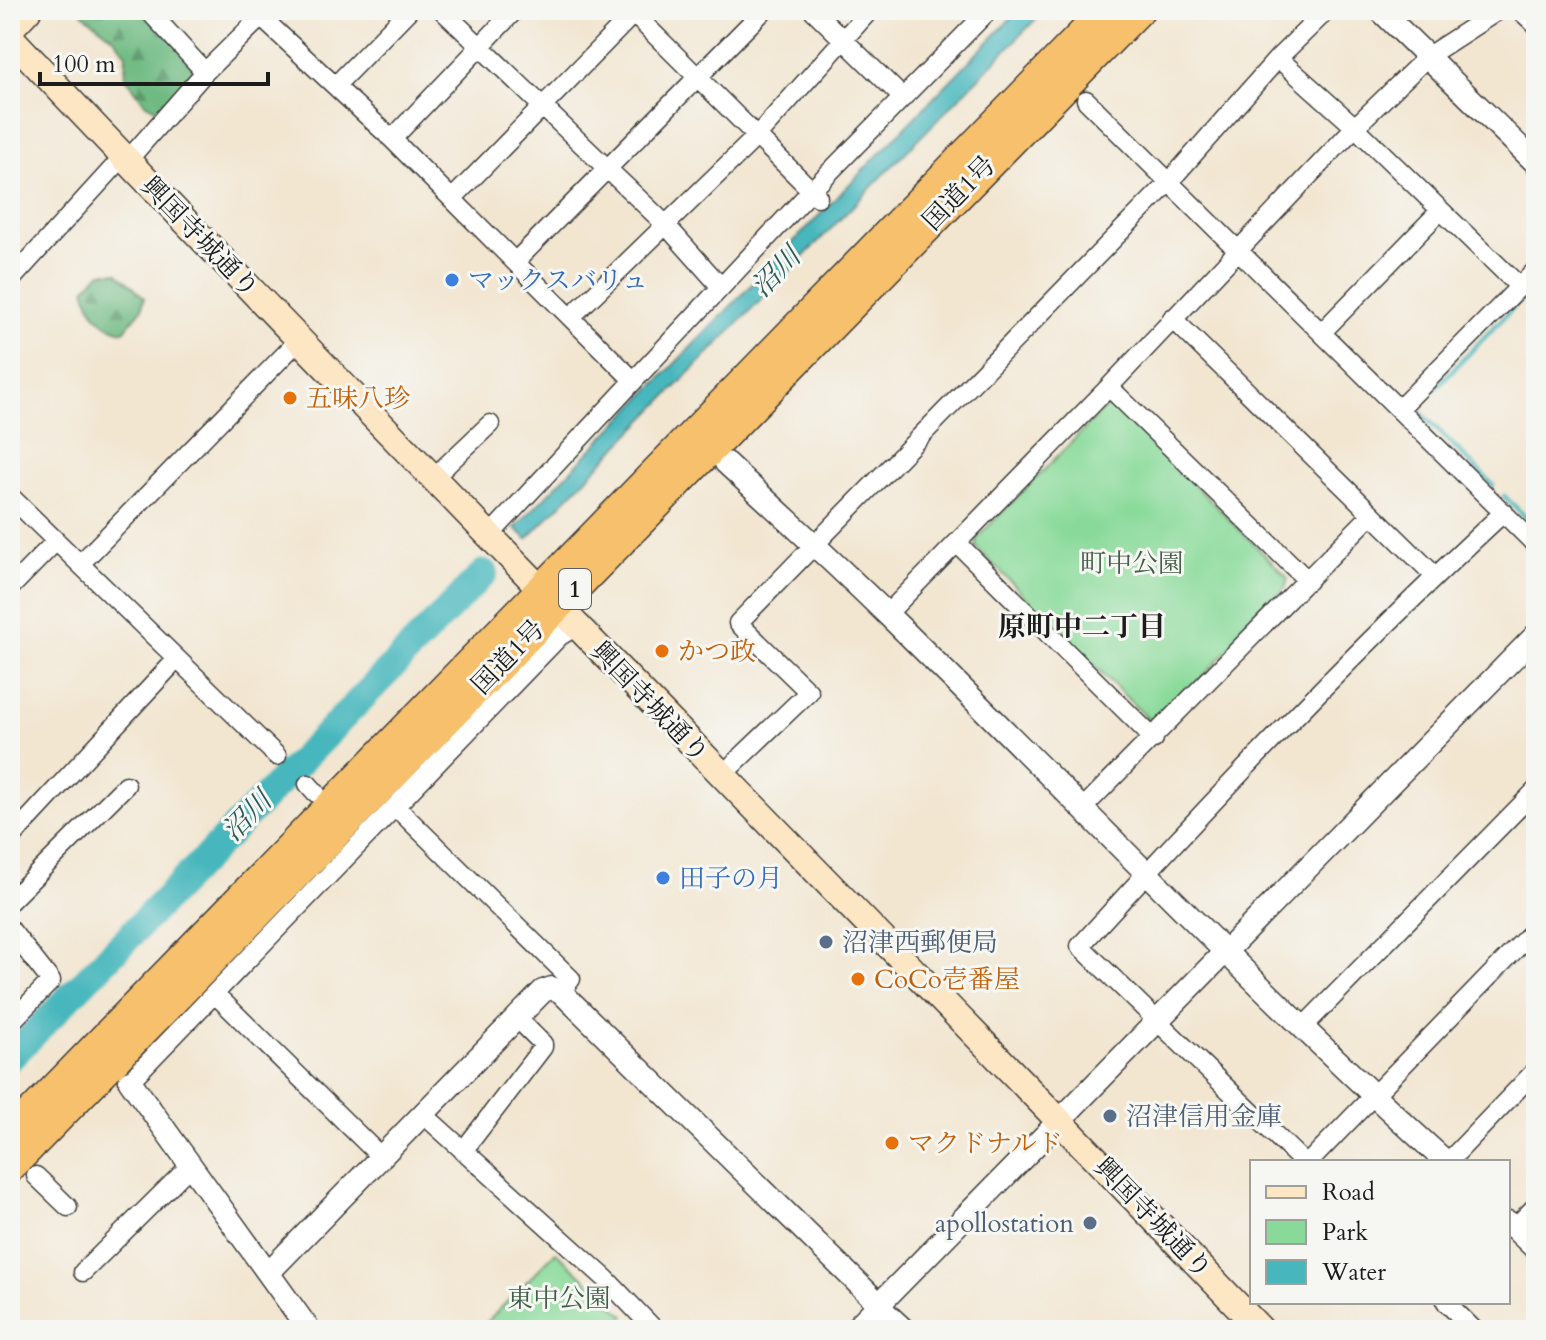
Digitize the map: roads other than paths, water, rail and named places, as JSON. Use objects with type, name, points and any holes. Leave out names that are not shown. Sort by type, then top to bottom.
[{"type":"highway","name":"国道1号","points":[[10,1135],[558,608],[1106,10]]},
{"type":"highway","name":"国道1号","points":[[23,1172],[558,608],[1139,10]]},
{"type":"main road","points":[[10,29],[28,10]]},
{"type":"main road","name":"興国寺城通り","points":[[10,37],[488,537],[1261,1330]]},
{"type":"street","points":[[148,10],[205,72]]},
{"type":"street","points":[[336,85],[409,10]]},
{"type":"street","points":[[442,10],[665,224],[721,287]]},
{"type":"street","points":[[392,139],[515,10]]},
{"type":"street","points":[[516,261],[764,10]]},
{"type":"street","points":[[813,10],[903,98]]},
{"type":"street","points":[[571,317],[756,137],[870,10]]},
{"type":"street","points":[[488,537],[721,287],[816,195],[903,98],[989,10]]},
{"type":"street","points":[[722,775],[809,692],[738,623],[1169,182],[1278,58],[1327,10]]},
{"type":"street","points":[[1380,10],[1536,163]]},
{"type":"street","points":[[887,614],[1109,387],[1355,127],[1428,56],[1499,10]]},
{"type":"street","points":[[1520,10],[1536,25]]},
{"type":"street","points":[[452,199],[634,11],[816,195]]},
{"type":"street","points":[[10,281],[205,72],[265,14],[634,381]]},
{"type":"street","points":[[1278,58],[1355,127],[1520,287]]},
{"type":"street","points":[[1086,100],[1536,545]]},
{"type":"street","points":[[1323,331],[1440,211]]},
{"type":"street","points":[[1399,409],[1536,270]]},
{"type":"street","points":[[1172,318],[1435,576]]},
{"type":"street","points":[[80,564],[299,340]]},
{"type":"street","points":[[1109,387],[1308,581]]},
{"type":"street","points":[[432,479],[490,424]]},
{"type":"street","points":[[726,463],[887,614],[1373,1096],[1445,1160]]},
{"type":"street","points":[[10,496],[277,756]]},
{"type":"street","points":[[1304,1160],[1080,946],[1146,873],[1435,576],[1504,512]]},
{"type":"street","points":[[1083,808],[1372,514]]},
{"type":"street","points":[[10,588],[56,541]]},
{"type":"street","points":[[957,543],[1154,739]]},
{"type":"street","points":[[309,1330],[130,1081],[560,636],[558,608]]},
{"type":"street","points":[[854,1330],[1536,635]]},
{"type":"street","points":[[10,839],[177,659]]},
{"type":"street","points":[[10,901],[126,785]]},
{"type":"street","points":[[1303,1027],[1536,790]]},
{"type":"street","points":[[397,808],[571,979],[561,992]]},
{"type":"street","points":[[1308,1160],[1536,928]]},
{"type":"street","points":[[10,929],[51,981],[10,1023]]},
{"type":"street","points":[[268,1273],[543,991],[552,988],[561,992],[907,1330]]},
{"type":"street","points":[[215,994],[381,1157]]},
{"type":"street","points":[[463,1151],[543,1047],[517,1018]]},
{"type":"street","points":[[1449,1160],[1536,1070]]},
{"type":"street","points":[[423,1114],[606,1279],[655,1330]]},
{"type":"street","points":[[83,1272],[191,1165]]},
{"type":"street","points":[[23,1172],[68,1207]]},
{"type":"street","points":[[1536,1206],[1511,1225],[1536,1249]]},
{"type":"street","points":[[1448,1304],[1474,1330]]},
{"type":"water","points":[[1019,10],[1045,10],[527,539],[515,528]]},
{"type":"waterway","points":[[1493,485],[1416,408],[1536,284]]},
{"type":"waterway","points":[[1504,496],[1536,527]]},
{"type":"waterway","name":"沼川","points":[[10,1058],[484,573]]},
{"type":"place","name":"マックスバリュ","points":[[452,280]]},
{"type":"place","name":"五味八珍","points":[[290,398]]},
{"type":"place","name":"かつ政","points":[[662,651]]},
{"type":"place","name":"田子の月","points":[[663,878]]},
{"type":"place","name":"沼津西郵便局","points":[[826,942]]},
{"type":"place","name":"CoCo壱番屋","points":[[858,979]]},
{"type":"place","name":"沼津信用金庫","points":[[1110,1116]]},
{"type":"place","name":"マクドナルド","points":[[892,1143]]},
{"type":"place","name":"apollostation","points":[[1090,1223]]},
{"type":"district","name":"原町中二丁目","points":[[1082,627]]},
{"type":"park label","name":"町中公園","points":[[1132,563]]},
{"type":"park label","name":"東中公園","points":[[559,1298]]}]
